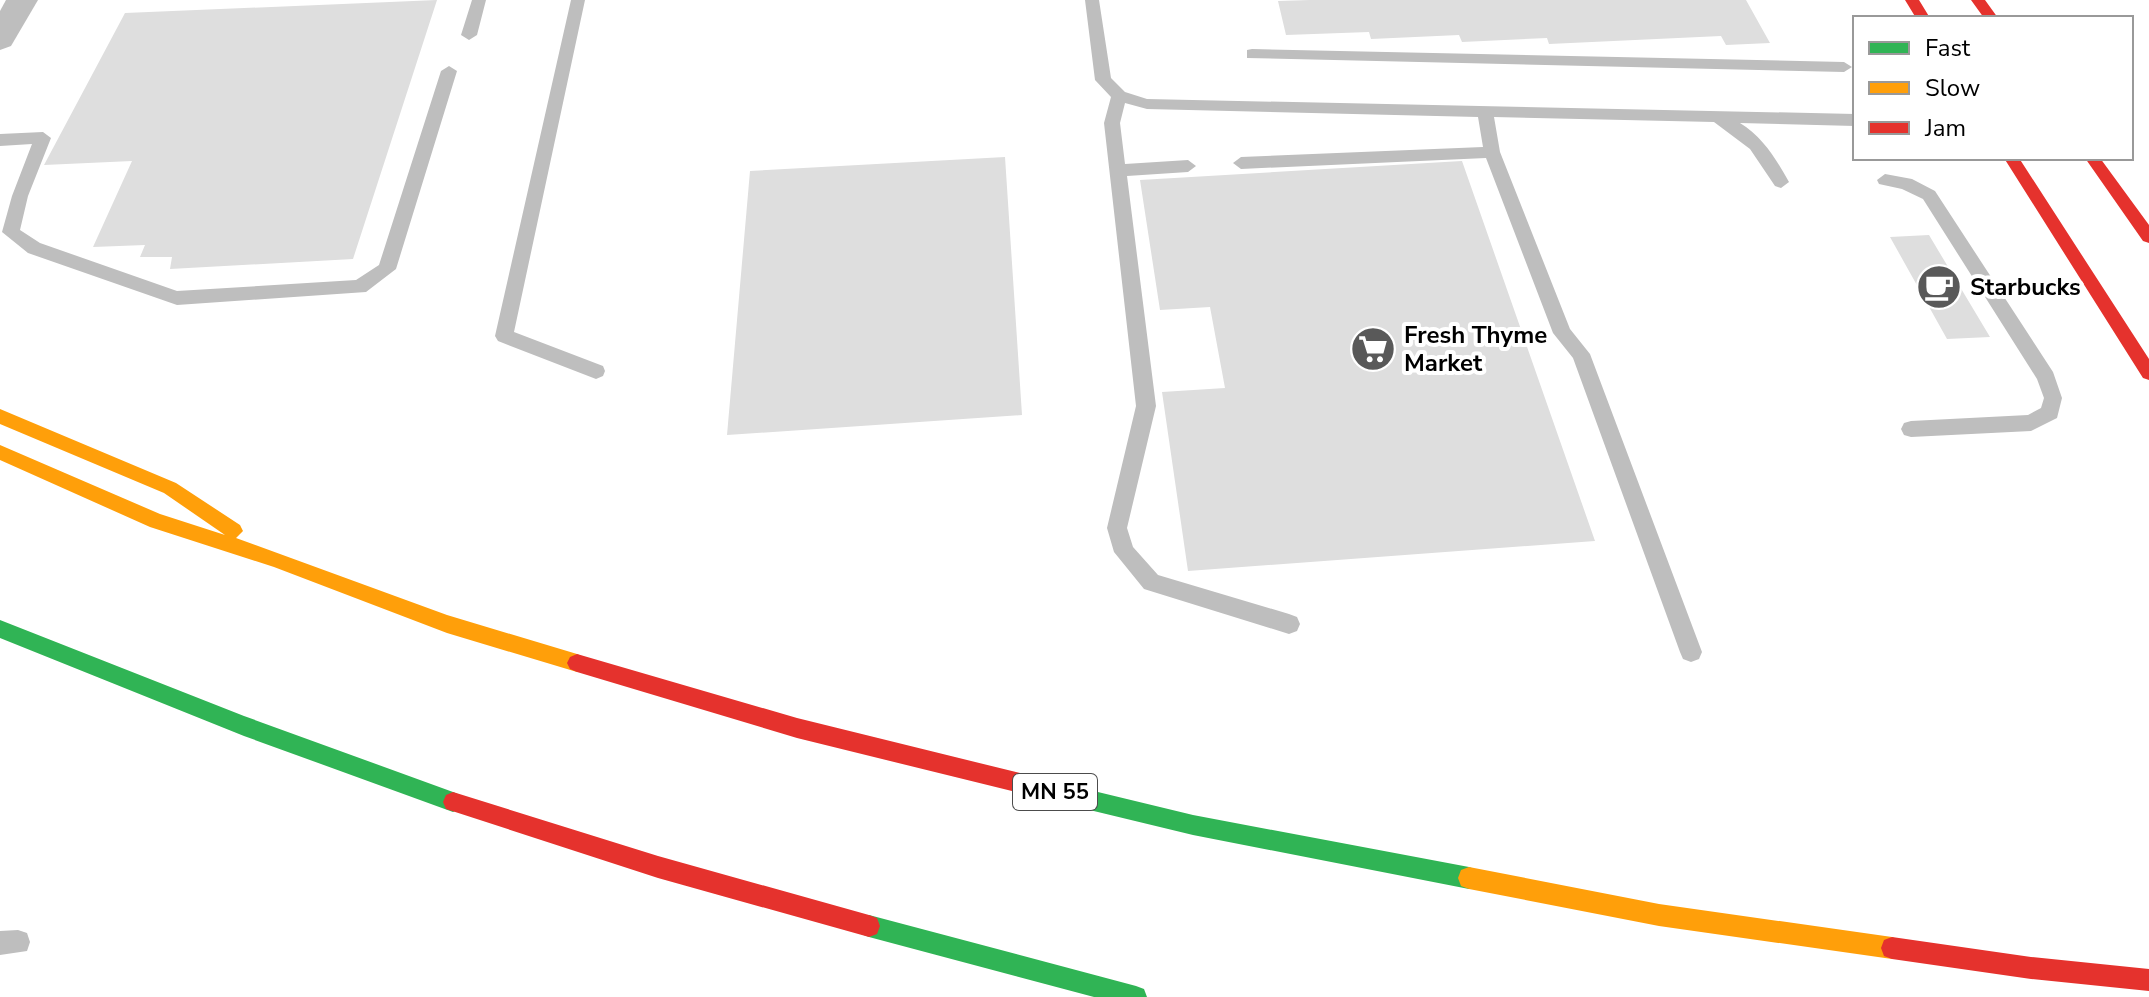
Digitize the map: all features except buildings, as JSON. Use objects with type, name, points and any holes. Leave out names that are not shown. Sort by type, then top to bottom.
[{"type":"main road","points":[[2012,160],[2149,373]]},
{"type":"main road","points":[[2093,160],[2149,237]]},
{"type":"main road","points":[[0,416],[170,488],[276,559]]},
{"type":"main road","name":"MN 55","points":[[0,452],[156,521],[276,559],[447,624],[797,728],[1193,825],[1659,915],[2031,968],[2149,980]]},
{"type":"main road","points":[[0,629],[120,679],[425,792],[657,867],[1136,997]]},
{"type":"street","points":[[0,39],[22,0]]},
{"type":"lane","points":[[469,35],[479,0]]},
{"type":"lane","points":[[578,0],[504,336],[596,371]]},
{"type":"lane","points":[[1092,0],[1103,80],[1119,96],[1147,104],[1853,120]]},
{"type":"lane","points":[[1252,54],[1844,67]]},
{"type":"lane","points":[[0,140],[43,138],[20,196],[11,232],[34,248],[177,298],[360,287],[387,269],[449,71]]},
{"type":"lane","points":[[1119,96],[1112,123],[1146,406],[1117,528],[1124,552],[1151,582],[1289,624]]},
{"type":"lane","points":[[1485,113],[1492,152],[1562,333],[1581,354],[1691,652]]},
{"type":"lane","points":[[1717,119],[1737,127],[1756,142],[1781,182]]},
{"type":"lane","points":[[1241,163],[1492,152]]},
{"type":"lane","points":[[1117,171],[1188,166]]},
{"type":"lane","points":[[1885,180],[1906,183],[1929,195],[2046,377],[2053,398],[2050,412],[2031,423],[1911,429]]},
{"type":"traffic: fast","points":[[0,629],[244,726],[453,802]]},
{"type":"traffic: fast","points":[[1040,788],[1193,825],[1469,878]]},
{"type":"traffic: fast","points":[[869,926],[1136,997]]},
{"type":"traffic: slow","points":[[0,416],[170,488],[234,531]]},
{"type":"traffic: slow","points":[[0,452],[156,521],[276,559],[447,624],[577,663]]},
{"type":"traffic: slow","points":[[1469,878],[1659,915],[1892,948]]},
{"type":"traffic: jam","points":[[1912,0],[1922,16]]},
{"type":"traffic: jam","points":[[1978,0],[1990,16]]},
{"type":"traffic: jam","points":[[2012,160],[2149,373]]},
{"type":"traffic: jam","points":[[2093,160],[2149,237]]},
{"type":"traffic: jam","points":[[577,663],[797,728],[1040,788]]},
{"type":"traffic: jam","points":[[453,802],[658,867],[869,926]]},
{"type":"traffic: jam","points":[[1892,948],[2031,968],[2149,980]]},
{"type":"place","name":"Starbucks","points":[[1939,287]]},
{"type":"place","name":"Fresh Thyme Market","points":[[1373,349]]}]
